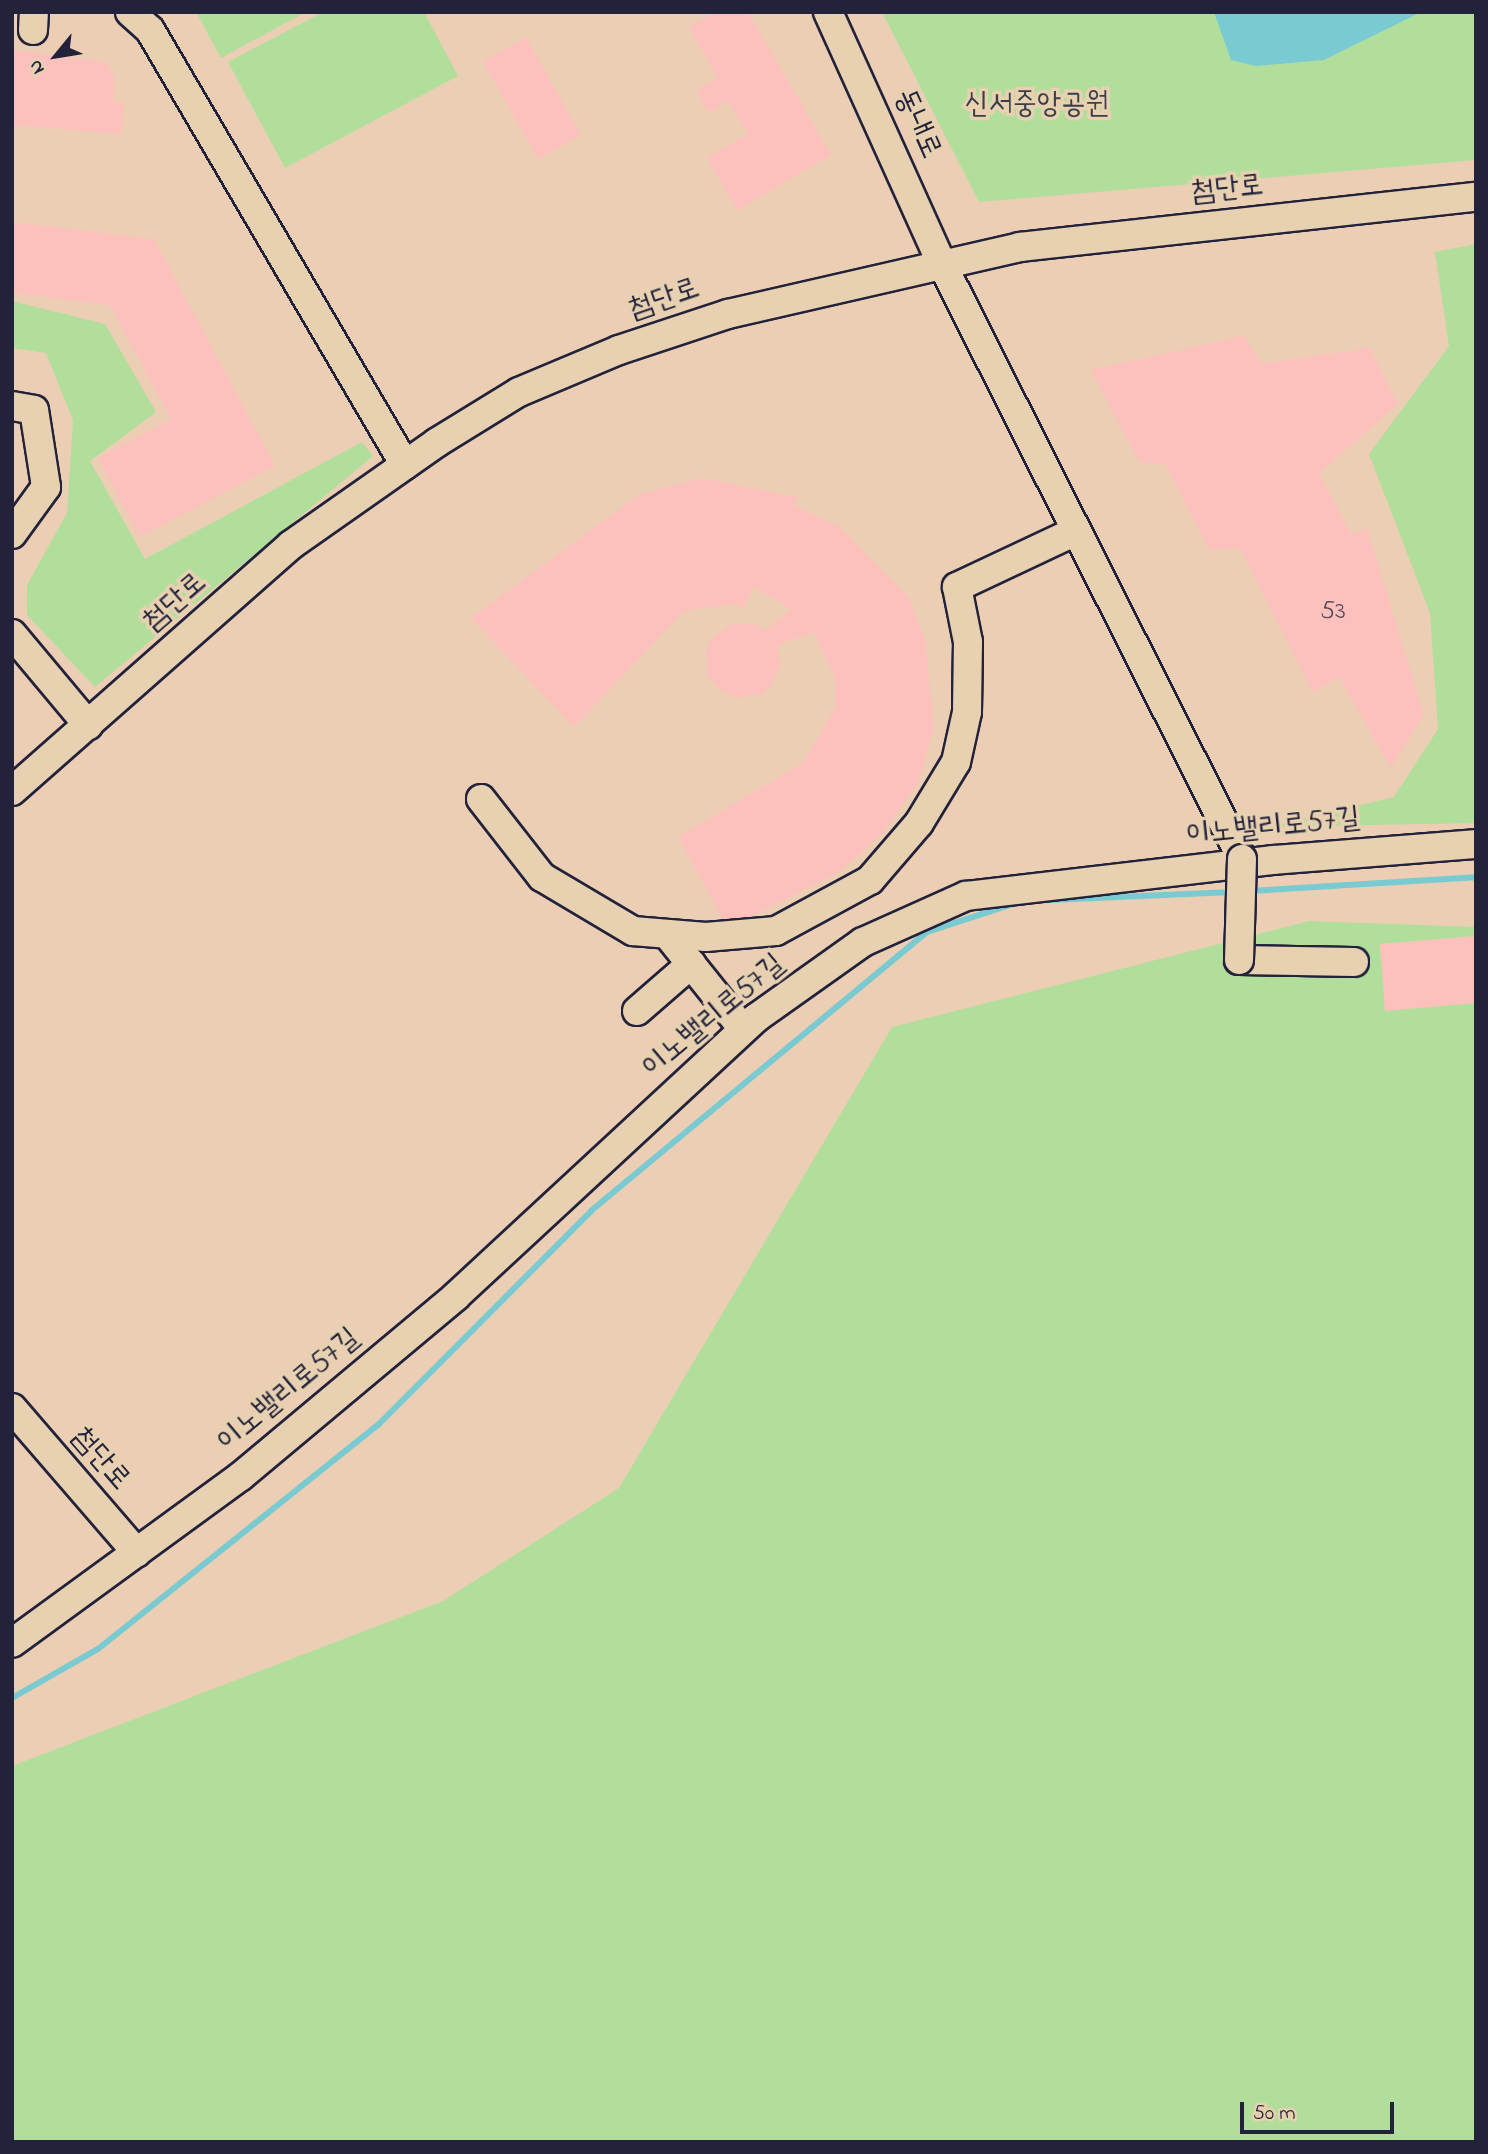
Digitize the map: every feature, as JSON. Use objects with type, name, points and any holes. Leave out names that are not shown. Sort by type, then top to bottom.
[{"type":"street","points":[[130,12],[150,30],[405,465]]},
{"type":"street","name":"동내로","points":[[828,12],[942,264],[1243,861]]},
{"type":"street","name":"첨단로","points":[[12,791],[291,545],[405,465],[519,392],[619,350],[728,314],[1020,247],[1476,197]]},
{"type":"street","points":[[12,406],[34,410],[46,487],[12,534]]},
{"type":"street","points":[[481,799],[542,877],[633,931],[706,937],[776,931],[870,880],[919,823],[956,762],[967,712],[968,642],[957,587],[1076,531]]},
{"type":"street","points":[[12,634],[88,725]]},
{"type":"street","name":"이노밸리로57길","points":[[12,1643],[241,1475],[456,1296],[743,1029],[863,942],[966,896],[1243,861],[1476,844]]},
{"type":"street","points":[[1243,861],[1239,960],[1354,962]]},
{"type":"street","points":[[667,934],[743,1029]]},
{"type":"street","points":[[637,1011],[691,964]]},
{"type":"street","name":"첨단로","points":[[12,1408],[137,1553]]},
{"type":"green space","points":[[196,12],[306,12],[221,58]]},
{"type":"green space","points":[[323,12],[424,12],[458,76],[285,168],[228,62]]},
{"type":"green space","name":"신서중앙공원","points":[[882,12],[1476,12],[1476,160],[979,202]]},
{"type":"green space","points":[[1476,244],[1476,823],[1270,827],[1394,797],[1438,729],[1430,613],[1369,454],[1449,346],[1435,252]]},
{"type":"green space","points":[[12,301],[105,324],[156,412],[90,461],[145,559],[362,442],[373,456],[95,687],[27,615],[27,585],[67,513],[73,420],[46,353],[12,348]]},
{"type":"green space","points":[[1309,921],[1476,927],[1476,2142],[12,2142],[12,1766],[443,1601],[619,1488],[892,1027]]},
{"type":"water","points":[[1214,12],[1421,12],[1324,60],[1256,66],[1231,60]]},
{"type":"building","points":[[715,12],[748,12],[831,155],[737,210],[707,158],[748,134],[728,101],[708,112],[696,91],[718,78],[689,27]]},
{"type":"building","points":[[526,37],[581,135],[538,159],[483,62]]},
{"type":"building","points":[[12,50],[107,62],[115,79],[113,102],[124,103],[121,134],[12,125]]},
{"type":"building","points":[[12,222],[154,239],[275,466],[140,537],[98,458],[171,419],[110,305],[12,293]]},
{"type":"building","points":[[1244,336],[1262,364],[1370,348],[1398,404],[1319,473],[1351,534],[1367,528],[1424,715],[1391,768],[1339,677],[1313,692],[1240,548],[1209,550],[1165,464],[1139,462],[1091,370]]},
{"type":"building","points":[[701,478],[798,497],[793,505],[840,527],[909,598],[925,639],[934,728],[918,783],[883,833],[838,873],[728,928],[678,837],[803,763],[835,708],[835,678],[814,632],[777,645],[781,663],[771,686],[761,694],[736,698],[714,685],[708,675],[706,650],[711,639],[731,624],[755,624],[766,630],[791,609],[754,587],[743,608],[734,604],[684,611],[574,727],[471,618],[640,494]]},
{"type":"building","points":[[1476,936],[1476,1003],[1385,1011],[1380,944]]},
{"type":"waterway","points":[[1250,891],[1476,877]]},
{"type":"waterway","points":[[1051,900],[1232,892]]},
{"type":"waterway","points":[[12,1698],[98,1649],[378,1425],[592,1210],[927,932],[1019,902]]}]
